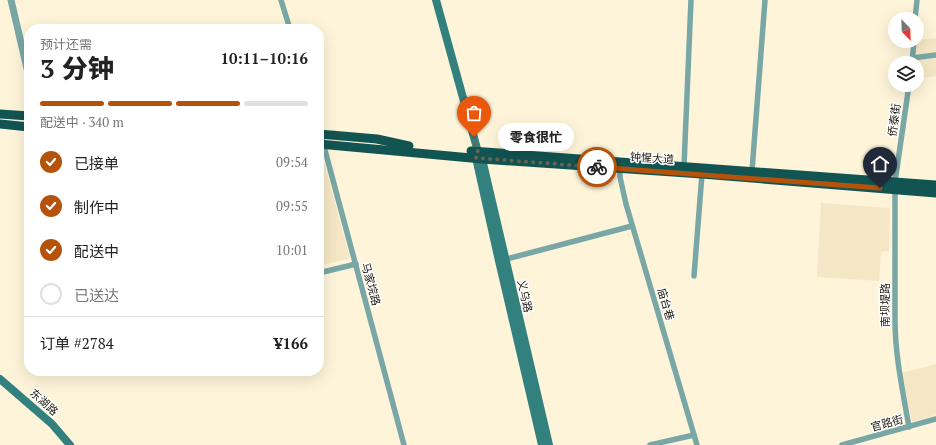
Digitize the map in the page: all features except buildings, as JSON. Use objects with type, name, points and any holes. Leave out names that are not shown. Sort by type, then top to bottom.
[{"type":"highway","points":[[0,109],[24,111]]},
{"type":"highway","points":[[0,114],[24,116]]},
{"type":"highway","points":[[0,120],[24,122]]},
{"type":"highway","points":[[0,124],[24,126]]},
{"type":"highway","name":"钟惺大道","points":[[324,140],[479,156],[684,164],[752,169],[936,192]]},
{"type":"highway","name":"钟惺大道","points":[[529,158],[620,170],[702,176],[895,186],[936,185]]},
{"type":"highway","points":[[895,186],[936,181]]},
{"type":"highway","points":[[895,186],[936,196]]},
{"type":"main road","name":"义乌路","points":[[436,0],[479,156],[542,445]]},
{"type":"main road","name":"义乌路","points":[[502,260],[549,445]]},
{"type":"main road","name":"东湖路","points":[[0,378],[52,424],[70,445]]},
{"type":"main road","name":"东湖路","points":[[0,383],[43,420],[66,445]]},
{"type":"street","points":[[11,0],[24,56]]},
{"type":"street","points":[[281,0],[288,24]]},
{"type":"street","points":[[684,164],[691,0]]},
{"type":"street","points":[[752,169],[765,0]]},
{"type":"street","points":[[916,12],[917,0]]},
{"type":"street","points":[[924,58],[936,55]]},
{"type":"street","name":"侨泰街","points":[[895,186],[908,92]]},
{"type":"street","name":"马家垸路","points":[[324,151],[404,445]]},
{"type":"street","name":"庙台巷","points":[[620,170],[623,192],[632,226],[697,445]]},
{"type":"street","points":[[694,276],[702,176]]},
{"type":"street","name":"南坝堤路","points":[[895,186],[895,338],[910,427]]},
{"type":"street","points":[[502,260],[632,226]]},
{"type":"street","points":[[324,272],[356,264]]},
{"type":"street","name":"官路街","points":[[842,445],[936,419]]},
{"type":"street","points":[[650,445],[694,434]]},
{"type":"shaded area","points":[[936,38],[936,76],[924,77],[924,56],[915,56],[915,48],[924,48],[924,39]]},
{"type":"shaded area","points":[[324,162],[350,258],[324,265]]},
{"type":"shaded area","points":[[821,203],[890,208],[889,251],[881,252],[879,281],[817,277]]},
{"type":"shaded area","points":[[936,364],[936,415],[912,422],[902,373]]},
{"type":"way so far","points":[[474,137],[478,152],[476,158],[597,167]]},
{"type":"place","name":"零食很忙","points":[[474,137]]},
{"type":"route","points":[[597,167],[880,188]]}]
